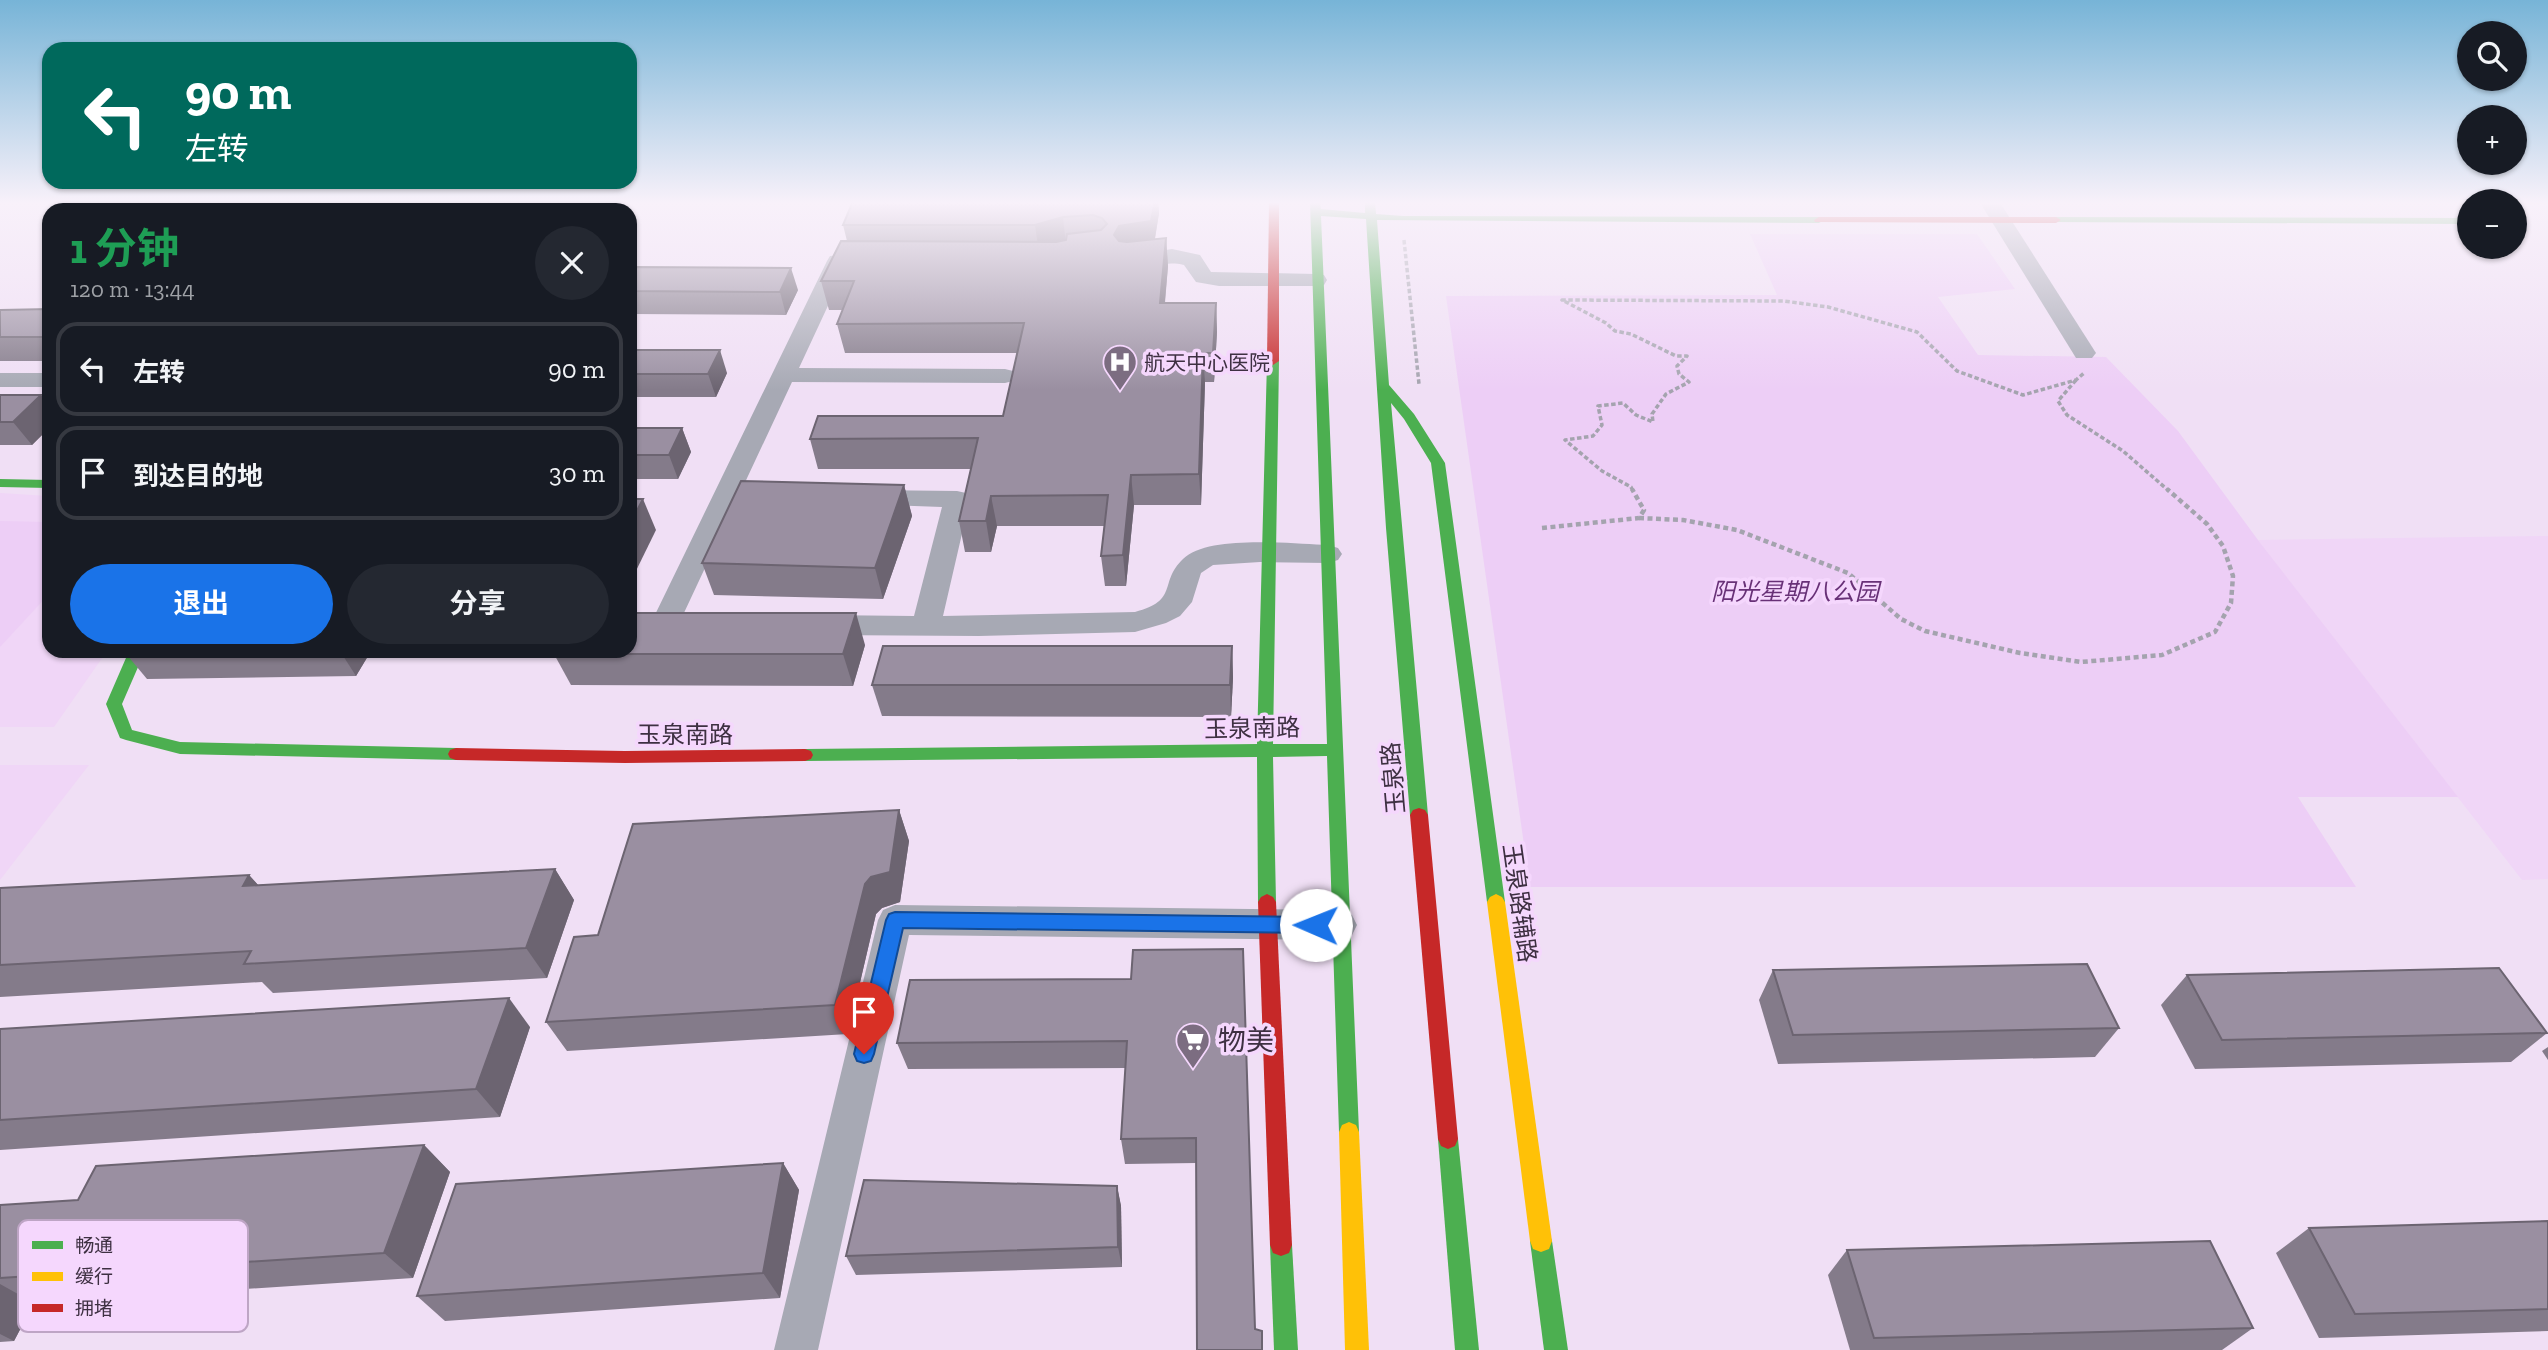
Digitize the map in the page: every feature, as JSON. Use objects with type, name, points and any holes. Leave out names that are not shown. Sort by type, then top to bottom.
[{"type":"street","points":[[719,625],[664,625],[837,264]]},
{"type":"street","points":[[1195,264],[1204,277],[1219,280],[1317,280]]},
{"type":"street","points":[[1274,264],[1265,750],[1286,1350]]},
{"type":"street","points":[[1316,264],[1357,1350]]},
{"type":"street","name":"玉泉路","points":[[1374,264],[1466,1350]]},
{"type":"street","points":[[2033,264],[2084,353]]},
{"type":"street","points":[[784,375],[1005,376]]},
{"type":"street","points":[[0,380],[42,380]]},
{"type":"street","name":"玉泉路辅路","points":[[1383,386],[1409,417],[1438,463],[1556,1350]]},
{"type":"street","points":[[0,483],[42,484]]},
{"type":"street","points":[[725,497],[752,497]]},
{"type":"street","points":[[848,498],[957,499],[926,626]]},
{"type":"street","points":[[802,625],[926,626],[1135,622],[1155,618],[1177,605],[1189,568],[1201,559],[1212,556],[1328,554]]},
{"type":"street","name":"玉泉南路","points":[[133,658],[114,704],[126,734],[180,748],[625,757],[1336,750]]},
{"type":"street","points":[[796,1350],[895,920],[1340,925]]},
{"type":"path","points":[[1408,264],[1420,391]]},
{"type":"path","points":[[1639,518],[1644,510],[1631,487],[1602,471],[1565,440],[1593,436],[1602,425],[1598,406],[1607,403],[1623,403],[1636,415],[1654,422],[1652,415],[1666,394],[1689,382],[1679,374],[1677,366],[1687,356],[1676,356],[1632,334],[1608,328],[1606,323],[1562,300],[1784,301],[1828,307],[1917,332],[1957,371],[2023,395],[2076,380]]},
{"type":"path","points":[[1542,528],[1639,518],[1683,520],[1737,530],[1848,573],[1901,619],[1925,631],[2020,653],[2081,662],[2162,655],[2215,632],[2231,603],[2233,576],[2222,546],[2207,524],[2123,451],[2067,415],[2057,401],[2087,370],[2084,353]]},
{"type":"shaded area","points":[[0,493],[42,496],[42,658],[102,658],[54,727],[0,727]]},
{"type":"shaded area","points":[[2548,536],[2548,879],[2522,880],[2258,540]]},
{"type":"shaded area","points":[[0,765],[89,765],[0,880]]},
{"type":"green space","name":"阳光星期八公园","points":[[1763,264],[1998,264],[2015,289],[1938,297],[1978,355],[2106,357],[2178,431],[2258,540],[2458,797],[2298,797],[2356,887],[1530,887],[1446,296],[1777,295]]},
{"type":"green space","points":[[0,521],[42,522],[42,602],[0,647]]},
{"type":"building","points":[[830,264],[1164,264],[1160,303],[1216,303],[1213,353],[1203,353],[1199,474],[1131,475],[1123,555],[1101,556],[1108,495],[991,496],[986,521],[959,521],[978,438],[810,439],[818,416],[1003,416],[1024,323],[837,324],[854,281],[821,281]]},
{"type":"building","points":[[637,267],[791,268],[780,292],[637,291]]},
{"type":"building","points":[[42,309],[42,337],[0,337],[0,310]]},
{"type":"building","points":[[637,350],[720,350],[708,374],[637,374]]},
{"type":"building","points":[[0,395],[41,395],[13,422],[0,422]]},
{"type":"building","points":[[637,428],[682,428],[669,455],[637,455]]},
{"type":"building","points":[[741,481],[904,485],[875,568],[702,563]]},
{"type":"building","points":[[637,499],[643,499],[637,511]]},
{"type":"building","points":[[637,613],[856,613],[843,654],[637,654]]},
{"type":"building","points":[[883,646],[1232,646],[1230,685],[872,685]]},
{"type":"building","points":[[899,810],[890,872],[871,877],[865,884],[835,1005],[546,1022],[574,937],[598,935],[633,824]]},
{"type":"building","points":[[555,869],[526,948],[244,964],[251,951],[0,965],[0,888],[249,875],[243,886]]},
{"type":"building","points":[[1243,949],[1255,1329],[1262,1331],[1262,1350],[1197,1350],[1196,1138],[1121,1139],[1127,1041],[897,1043],[910,980],[1131,979],[1133,950]]},
{"type":"building","points":[[2087,964],[2119,1028],[1793,1035],[1773,970]]},
{"type":"building","points":[[2499,968],[2547,1033],[2222,1040],[2187,975]]},
{"type":"building","points":[[509,998],[476,1089],[0,1120],[0,1029]]},
{"type":"building","points":[[424,1145],[384,1253],[248,1262],[248,1220],[18,1220],[18,1277],[0,1278],[0,1205],[78,1200],[96,1166]]},
{"type":"building","points":[[783,1163],[763,1273],[417,1296],[456,1184]]},
{"type":"building","points":[[864,1180],[1117,1186],[1118,1247],[846,1256]]},
{"type":"building","points":[[2548,1221],[2548,1309],[2355,1314],[2309,1228]]},
{"type":"building","points":[[2210,1241],[2253,1328],[1874,1338],[1847,1250]]},
{"type":"traffic: fast","points":[[1317,264],[1349,1132]]},
{"type":"traffic: fast","points":[[1374,264],[1393,528],[1419,815]]},
{"type":"traffic: fast","points":[[1267,902],[1265,750],[1273,361]]},
{"type":"traffic: fast","points":[[1383,386],[1409,417],[1438,463],[1496,902]]},
{"type":"traffic: fast","points":[[0,483],[42,484]]},
{"type":"traffic: fast","points":[[134,658],[114,704],[126,734],[180,748],[456,754]]},
{"type":"traffic: fast","points":[[805,755],[1336,750]]},
{"type":"traffic: fast","points":[[1448,1139],[1467,1350]]},
{"type":"traffic: fast","points":[[1541,1241],[1556,1350]]},
{"type":"traffic: fast","points":[[1281,1245],[1286,1350]]},
{"type":"traffic: slow","points":[[1496,902],[1541,1241]]},
{"type":"traffic: slow","points":[[1349,1132],[1357,1350]]},
{"type":"traffic: jam","points":[[1273,361],[1274,264]]},
{"type":"traffic: jam","points":[[456,754],[625,757],[805,755]]},
{"type":"traffic: jam","points":[[1419,815],[1448,1139]]},
{"type":"traffic: jam","points":[[1267,902],[1281,1245]]},
{"type":"place","name":"航天中心医院","points":[[1120,392]]},
{"type":"place","name":"物美","points":[[1193,1070]]},
{"type":"route","points":[[864,1054],[895,920],[1316,925]]}]
